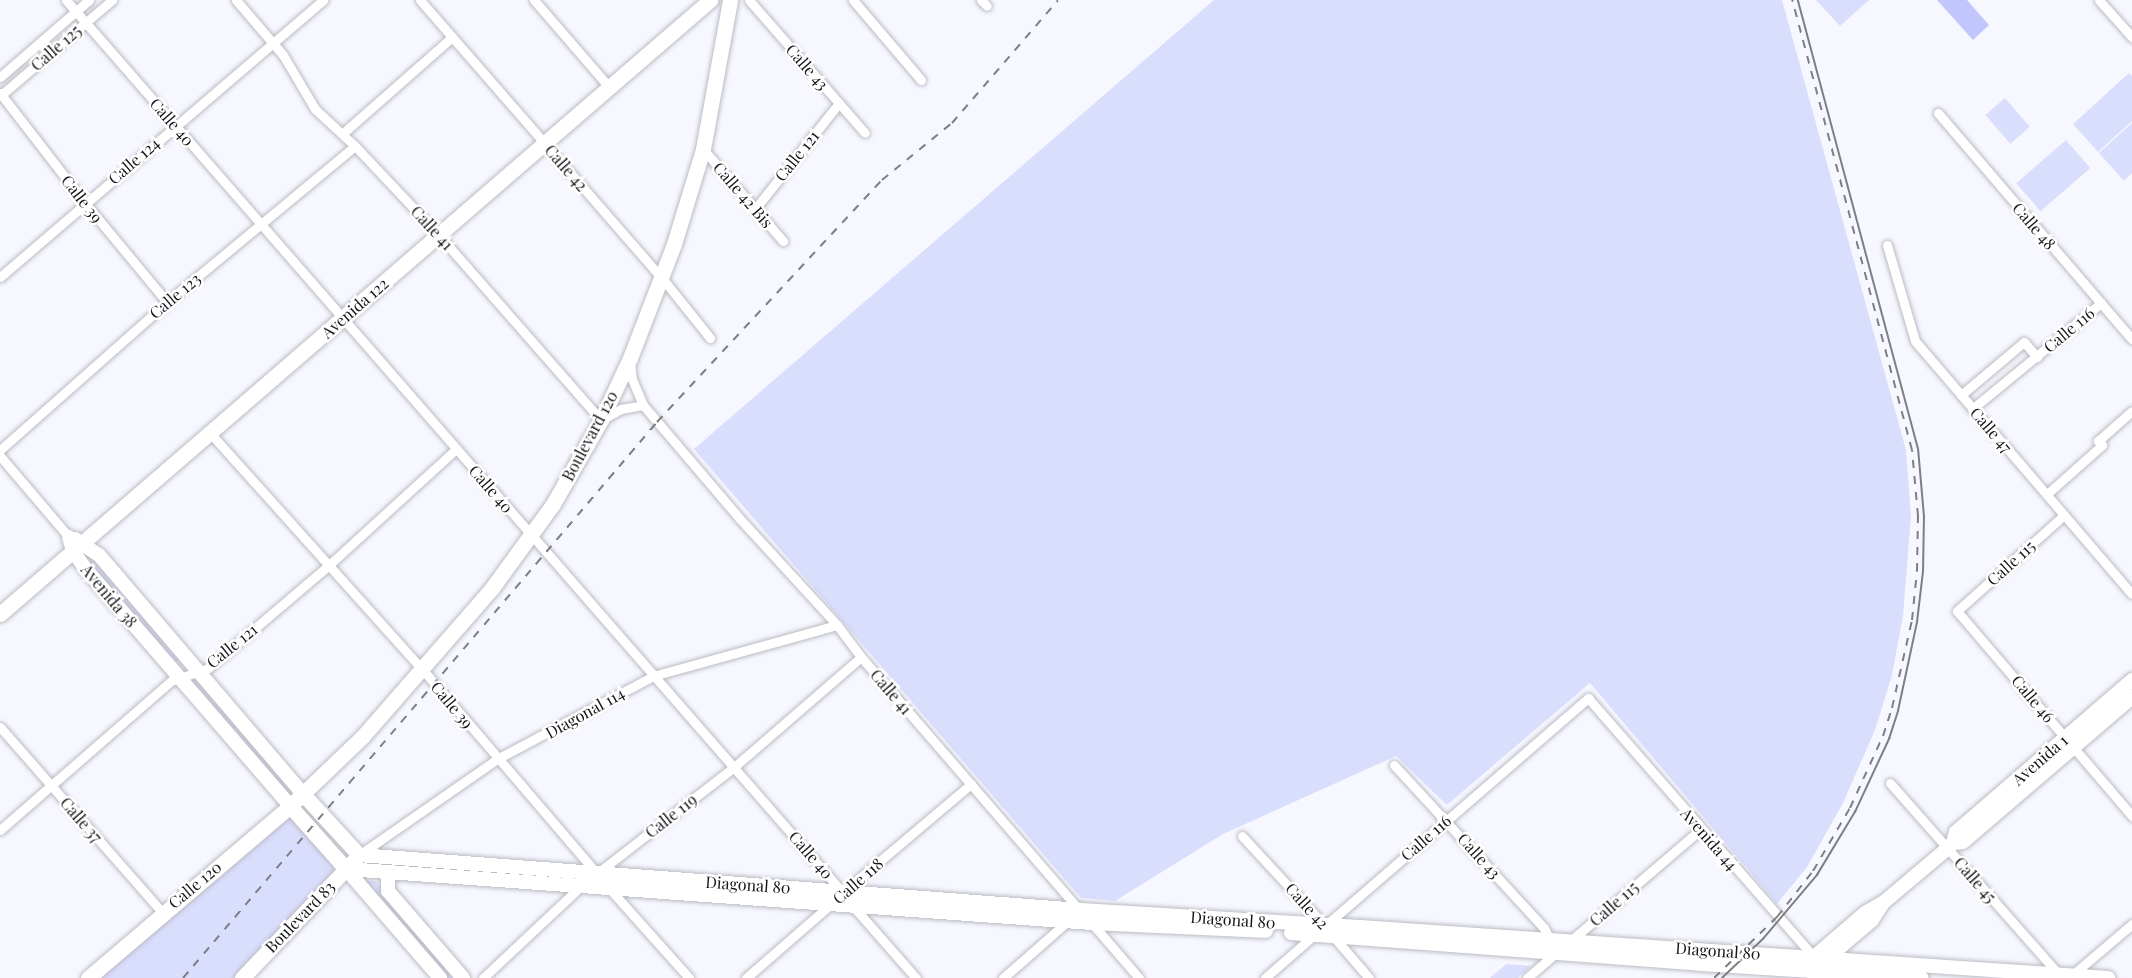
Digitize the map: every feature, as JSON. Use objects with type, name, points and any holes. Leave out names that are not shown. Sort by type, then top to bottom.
[{"type":"main road","name":"Avenida 122","points":[[0,614],[75,543],[211,434],[438,234],[710,0]]},
{"type":"main road","name":"Boulevard 120","points":[[303,794],[363,736],[423,670],[492,588],[566,483],[601,420],[630,358],[662,278],[703,149],[730,0]]},
{"type":"main road","name":"Avenida 38","points":[[75,543],[99,555],[303,794],[359,855]]},
{"type":"main road","name":"Avenida 38","points":[[75,543],[177,676],[440,978]]},
{"type":"main road","name":"Avenida 1","points":[[2070,742],[2132,680]]},
{"type":"main road","name":"Avenida 1","points":[[1822,968],[1865,913],[1884,902],[1951,845],[1956,832],[2070,742],[2132,697]]},
{"type":"main road","name":"Calle 120","points":[[88,978],[162,912],[303,794]]},
{"type":"main road","name":"Boulevard 83","points":[[242,978],[359,855]]},
{"type":"main road","name":"Diagonal 80","points":[[359,855],[1080,910],[1556,954],[1758,968],[1822,968],[2108,978]]},
{"type":"main road","name":"Diagonal 80","points":[[346,869],[1069,921],[1550,939],[1922,978]]},
{"type":"main road","points":[[395,873],[388,876],[388,891],[463,978]]},
{"type":"main road","points":[[1758,968],[1771,978]]},
{"type":"street","name":"Calle 40","points":[[66,0],[916,978]]},
{"type":"street","name":"Calle 125","points":[[0,76],[89,0]]},
{"type":"street","name":"Calle 125","points":[[1,94],[112,0]]},
{"type":"street","name":"Calle 41","points":[[236,0],[273,43],[308,100],[438,234],[601,420]]},
{"type":"street","name":"Calle 124","points":[[0,277],[323,0]]},
{"type":"street","name":"Calle 42","points":[[420,0],[662,278],[710,338]]},
{"type":"street","points":[[534,0],[609,87]]},
{"type":"street","name":"Calle 43","points":[[749,0],[865,133]]},
{"type":"street","points":[[853,0],[921,80]]},
{"type":"street","points":[[2099,0],[2132,38]]},
{"type":"street","points":[[342,134],[452,38]]},
{"type":"street","name":"Calle 39","points":[[1,94],[85,203],[167,302]]},
{"type":"street","name":"Calle 121","points":[[755,209],[839,103]]},
{"type":"street","name":"Calle 48","points":[[1938,113],[2132,339]]},
{"type":"street","name":"Calle 123","points":[[0,450],[167,302],[355,146]]},
{"type":"street","name":"Calle 42 Bis","points":[[703,149],[783,241]]},
{"type":"street","name":"Calle 47","points":[[1887,245],[1915,341],[2132,594]]},
{"type":"street","name":"Calle 116","points":[[1972,409],[2101,303]]},
{"type":"street","name":"Calle 116","points":[[1961,395],[2024,342],[2037,357]]},
{"type":"street","name":"Calle 41","points":[[630,358],[632,380],[643,405],[740,519],[837,625],[861,657],[1139,978]]},
{"type":"street","points":[[601,420],[621,409],[643,405]]},
{"type":"street","points":[[2047,494],[2102,445],[2098,441],[2132,411]]},
{"type":"street","name":"Calle 39","points":[[211,434],[423,670],[497,759],[689,978]]},
{"type":"street","name":"Calle 121","points":[[177,676],[208,668],[329,565],[456,449]]},
{"type":"street","points":[[0,456],[75,543]]},
{"type":"street","name":"Calle 115","points":[[1957,611],[2064,515]]},
{"type":"street","name":"Calle 46","points":[[1957,611],[2132,816]]},
{"type":"street","name":"Diagonal 114","points":[[359,855],[497,759],[653,676],[837,625]]},
{"type":"street","name":"Calle 119","points":[[483,978],[582,885],[733,768],[861,657]]},
{"type":"street","points":[[0,830],[177,676]]},
{"type":"street","name":"Calle 116","points":[[1265,978],[1324,932],[1447,820],[1588,698]]},
{"type":"street","name":"Avenida 44","points":[[1588,698],[1700,830],[1822,968]]},
{"type":"street","name":"Calle 37","points":[[0,727],[162,912]]},
{"type":"street","name":"Calle 43","points":[[1394,765],[1544,928],[1556,954]]},
{"type":"street","name":"Calle 45","points":[[1890,783],[1951,845],[2065,976]]},
{"type":"street","name":"Calle 118","points":[[746,978],[970,784]]},
{"type":"street","name":"Calle 115","points":[[1527,978],[1700,830]]},
{"type":"street","name":"Calle 42","points":[[1242,836],[1324,932],[1369,978]]},
{"type":"street","points":[[1003,978],[1080,910]]},
{"type":"street","points":[[2065,976],[2132,924]]},
{"type":"shaded area","points":[[1214,0],[1782,0],[1906,450],[1911,516],[1903,616],[1892,675],[1875,730],[1843,803],[1807,867],[1777,904],[1590,683],[1447,805],[1396,756],[1223,834],[1115,901],[1081,898],[694,449]]},
{"type":"shaded area","points":[[1816,0],[1869,0],[1840,26]]},
{"type":"shaded area","points":[[2129,73],[2132,76],[2132,121],[2098,152],[2073,124]]},
{"type":"shaded area","points":[[2005,98],[2030,127],[2010,144],[1985,115]]},
{"type":"shaded area","points":[[2132,123],[2132,173],[2124,181],[2099,153]]},
{"type":"shaded area","points":[[2066,140],[2090,168],[2040,211],[2016,183]]},
{"type":"shaded area","points":[[91,558],[96,558],[180,657],[178,661],[173,662],[89,563]]},
{"type":"shaded area","points":[[191,679],[196,679],[292,789],[290,796],[189,683]]},
{"type":"shaded area","points":[[284,817],[292,817],[333,860],[333,877],[234,978],[99,978]]},
{"type":"shaded area","points":[[363,881],[376,881],[457,978],[445,978]]},
{"type":"shaded area","points":[[1506,964],[1531,966],[1518,978],[1490,978]]},
{"type":"water","points":[[1937,0],[1967,0],[1989,25],[1973,40]]},
{"type":"tram line","points":[[1722,978],[1763,939],[1817,875],[1855,812],[1889,739],[1898,711],[1917,622],[1923,572],[1924,517],[1918,449],[1798,0]]},
{"type":"railway","points":[[183,978],[657,422],[882,180],[952,123],[1058,0]]},
{"type":"railway","points":[[1714,978],[1777,917],[1813,871],[1850,808],[1883,736],[1892,708],[1912,620],[1917,571],[1918,516],[1912,450],[1792,0]]}]
